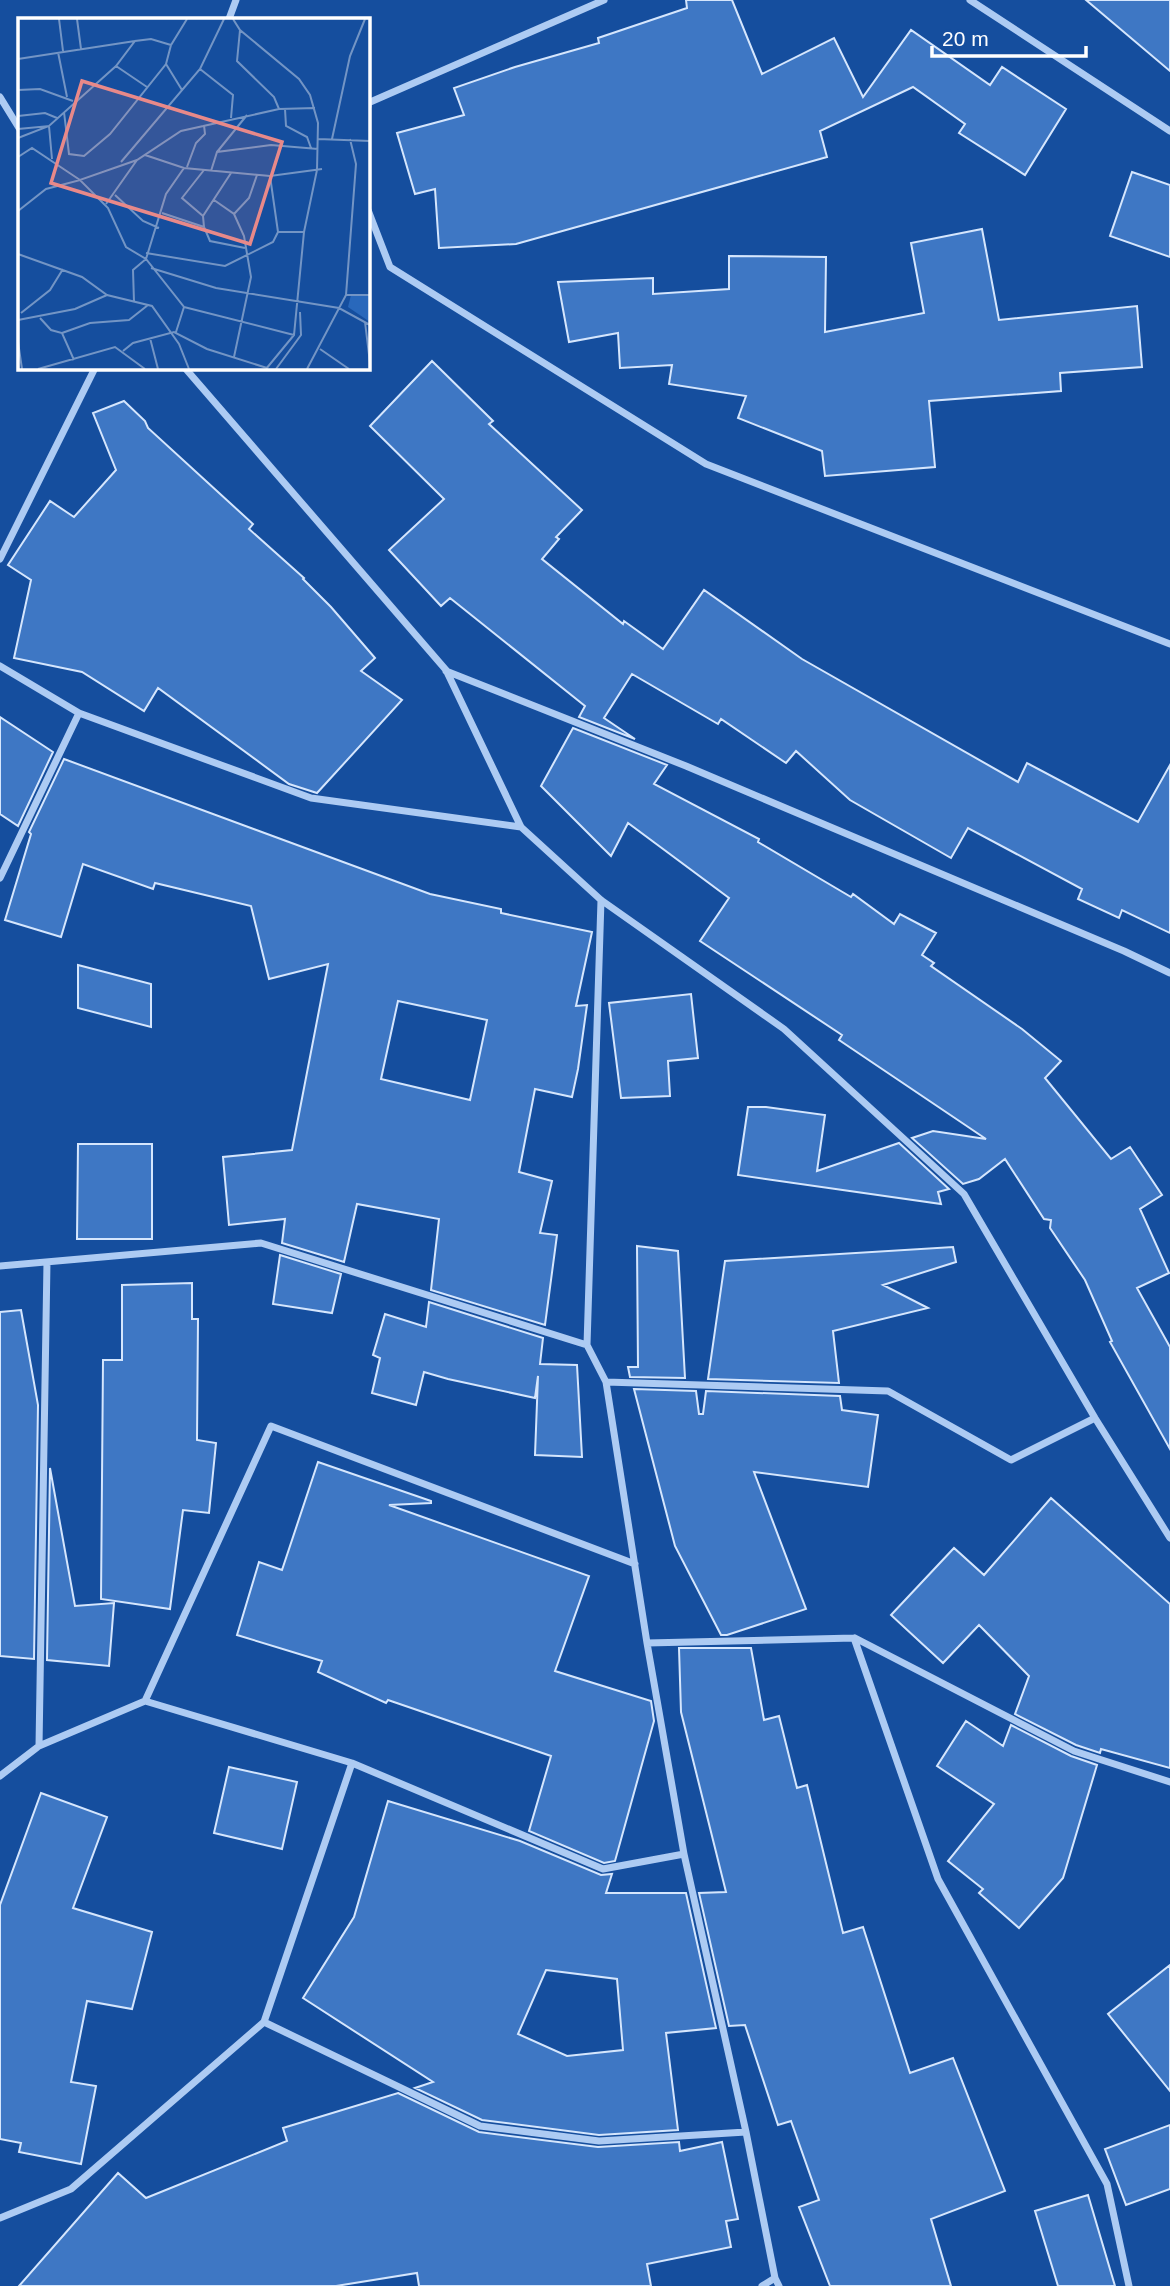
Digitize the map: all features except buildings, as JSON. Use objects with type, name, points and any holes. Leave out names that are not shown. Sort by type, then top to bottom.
[{"type":"street","points":[[229,18],[236,0]]},
{"type":"street","points":[[369,103],[604,0]]},
{"type":"street","points":[[970,0],[1170,131]]},
{"type":"street","points":[[0,97],[18,126]]},
{"type":"street","points":[[369,213],[390,267],[706,464],[1170,644]]},
{"type":"street","points":[[0,559],[95,369]]},
{"type":"street","points":[[186,369],[446,670],[521,827],[601,900],[784,1029],[964,1194],[1095,1418],[1170,1538]]},
{"type":"street","points":[[0,666],[79,713],[311,798],[521,827]]},
{"type":"street","points":[[446,670],[687,766],[1111,946],[1170,974]]},
{"type":"street","points":[[0,878],[79,713]]},
{"type":"street","points":[[601,900],[587,1345],[606,1382],[647,1643],[684,1854],[777,2282],[762,2286]]},
{"type":"street","points":[[0,1266],[261,1243],[587,1345]]},
{"type":"street","points":[[39,1746],[47,1262]]},
{"type":"street","points":[[606,1382],[888,1391],[1011,1460],[1095,1418]]},
{"type":"street","points":[[145,1701],[271,1426],[635,1564]]},
{"type":"street","points":[[647,1643],[854,1638],[1074,1752],[1170,1782]]},
{"type":"street","points":[[854,1638],[938,1879],[1107,2185],[1129,2286]]},
{"type":"street","points":[[0,1776],[39,1746],[145,1701],[352,1763],[603,1869],[684,1854]]},
{"type":"street","points":[[0,2218],[71,2189],[264,2022],[352,1763]]},
{"type":"street","points":[[264,2022],[480,2126],[598,2141],[746,2132]]}]
